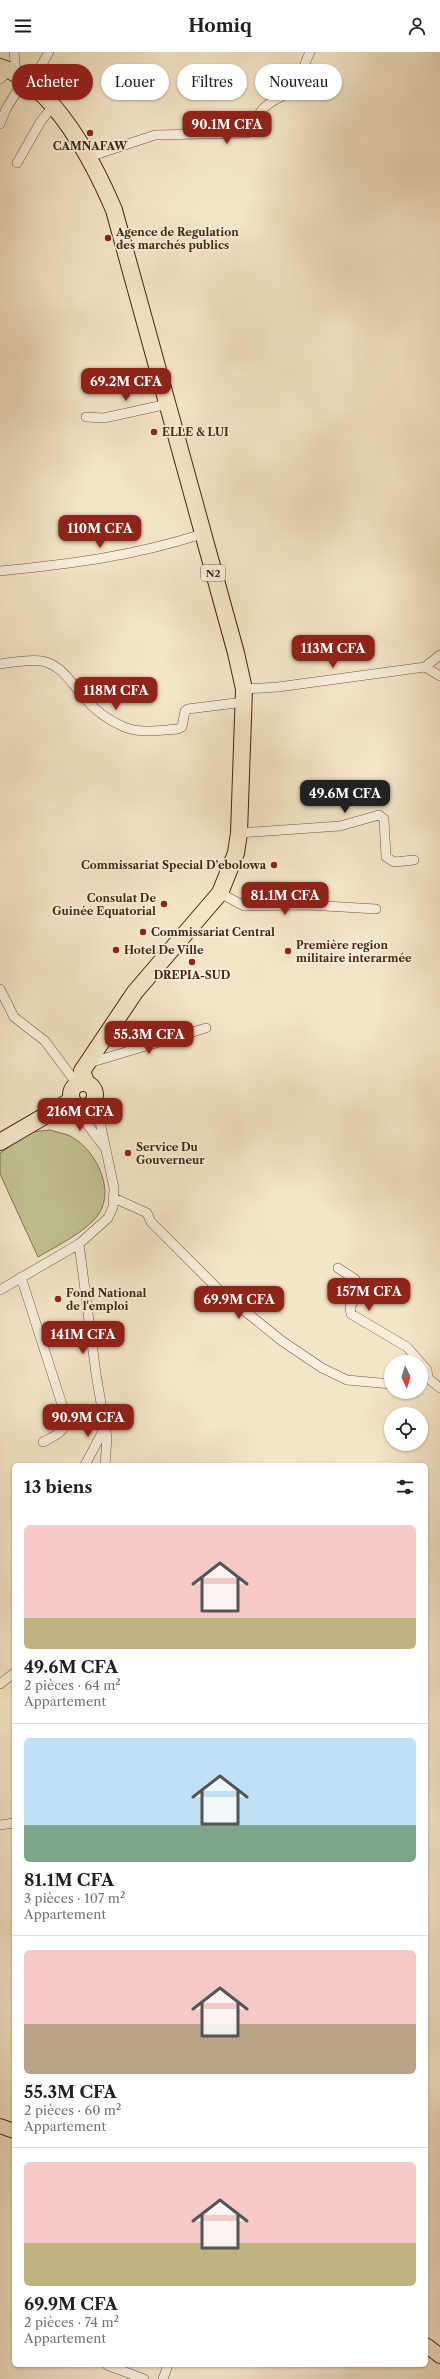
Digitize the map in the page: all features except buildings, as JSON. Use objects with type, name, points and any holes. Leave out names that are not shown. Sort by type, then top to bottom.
[{"type":"highway","name":"N2","points":[[45,100],[53,106],[89,157],[114,210],[236,653],[244,695],[239,833],[236,853],[220,893],[135,992],[82,1071],[81,1083],[71,1091],[73,1102]]},
{"type":"highway","points":[[0,1142],[73,1102],[84,1107],[93,1103],[95,1098],[94,1088],[81,1083]]},
{"type":"main road","points":[[428,2347],[440,2356]]},
{"type":"street","points":[[14,52],[14,64]]},
{"type":"street","points":[[31,64],[49,52]]},
{"type":"street","points":[[89,157],[155,135],[247,133],[251,129],[261,111],[270,101],[288,92],[295,86],[310,52]]},
{"type":"street","points":[[0,124],[6,110],[12,81]]},
{"type":"street","points":[[17,163],[41,121],[53,106]]},
{"type":"street","points":[[86,417],[104,418],[168,404]]},
{"type":"street","points":[[0,572],[104,560],[156,548],[202,534]]},
{"type":"street","points":[[0,664],[25,661],[43,661],[54,665],[64,672],[83,697],[103,716],[125,727],[142,731],[178,729],[182,727],[185,711],[188,709],[278,687],[425,667],[440,655]]},
{"type":"street","points":[[425,667],[440,676]]},
{"type":"street","points":[[239,833],[340,826],[379,815],[384,819],[386,857],[394,862],[414,860]]},
{"type":"street","points":[[220,893],[244,906],[308,905],[376,909]]},
{"type":"street","points":[[0,989],[14,1016],[45,1041],[81,1083]]},
{"type":"street","points":[[87,1063],[206,1028]]},
{"type":"street","points":[[0,1290],[79,1244],[108,1218],[114,1198],[95,1098]]},
{"type":"street","points":[[73,1102],[81,1116],[105,1148]]},
{"type":"street","points":[[114,1198],[147,1213],[151,1222],[206,1278],[288,1345],[322,1368],[347,1380],[384,1383]]},
{"type":"street","points":[[79,1244],[96,1374],[107,1438],[105,1463]]},
{"type":"street","points":[[338,1268],[355,1278],[361,1289],[350,1308],[351,1314],[406,1347],[414,1355]]},
{"type":"street","points":[[21,1277],[67,1420],[65,1427],[60,1434],[43,1442]]},
{"type":"street","points":[[428,1381],[440,1388]]},
{"type":"street","points":[[86,1463],[102,1433],[104,1415]]},
{"type":"street","points":[[0,1684],[12,1675]]},
{"type":"street","points":[[0,1825],[12,1823]]},
{"type":"street","points":[[112,2367],[144,2379]]},
{"type":"street","points":[[163,2379],[167,2367]]},
{"type":"green space","points":[[50,1130],[68,1135],[77,1140],[93,1157],[103,1179],[105,1191],[104,1202],[100,1212],[89,1225],[38,1257],[0,1174],[0,1153],[31,1132]]},
{"type":"place","name":"CAMNAFAW","points":[[90,133]]},
{"type":"place","name":"Agence de Regulation des marchés publics","points":[[108,238]]},
{"type":"place","name":"ELLE & LUI","points":[[154,432]]},
{"type":"place","name":"Commissariat Special D’ebolowa","points":[[274,865]]},
{"type":"place","name":"Consulat De Guinée Equatorial","points":[[164,904]]},
{"type":"place","name":"Commissariat Central","points":[[143,932]]},
{"type":"place","name":"Hotel De Ville","points":[[116,950]]},
{"type":"place","name":"Première region militaire interarmée","points":[[288,951]]},
{"type":"place","name":"DREPIA-SUD","points":[[192,962]]},
{"type":"place","name":"Service Du Gouverneur","points":[[128,1153]]},
{"type":"place","name":"Fond National de l'emploi","points":[[58,1299]]}]
